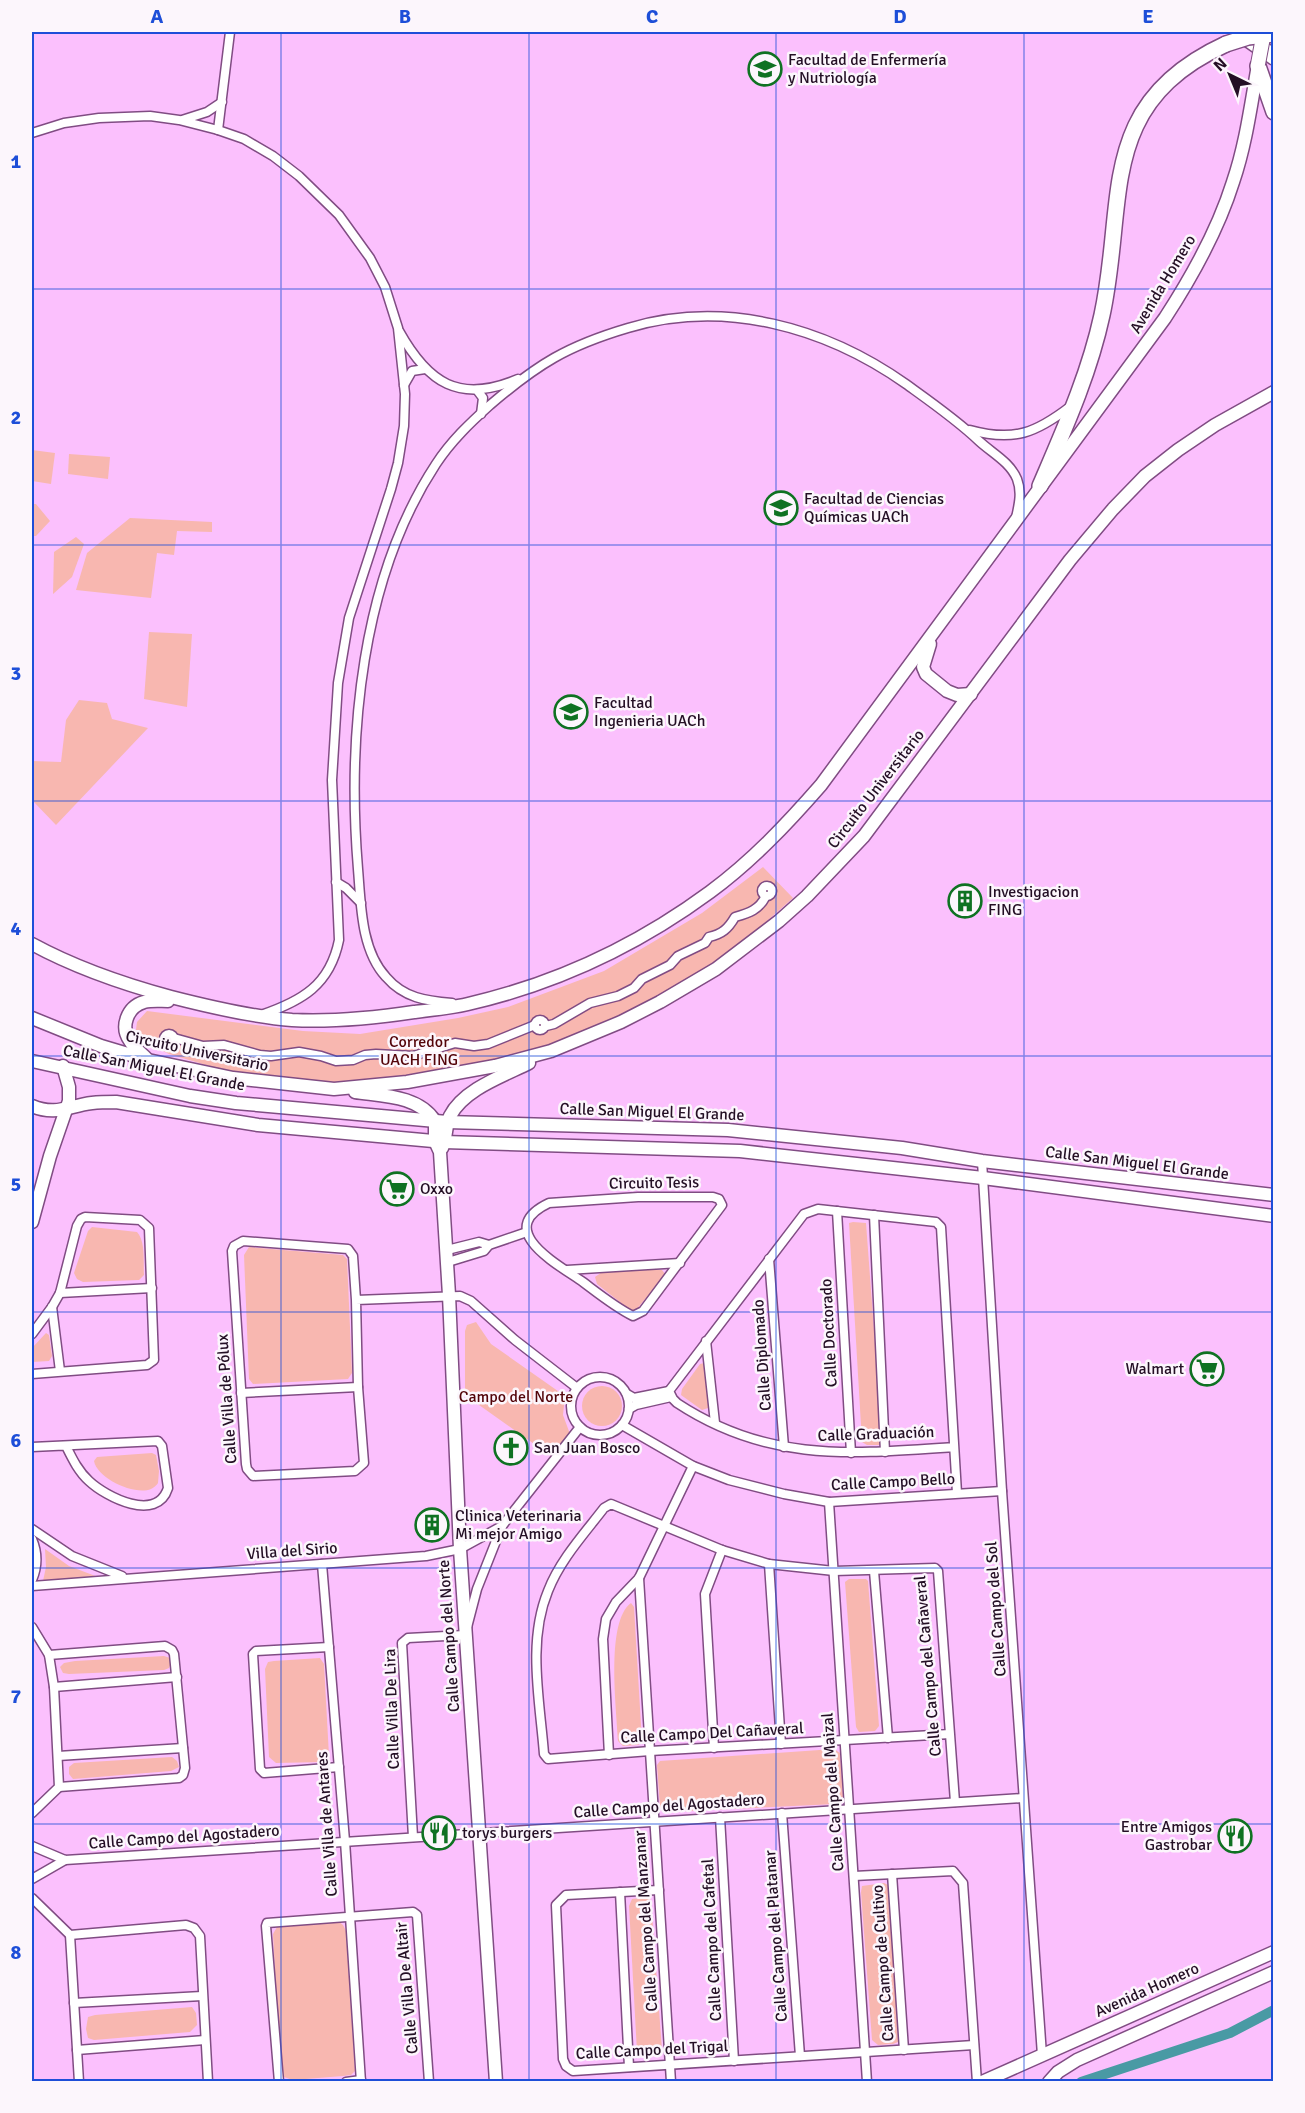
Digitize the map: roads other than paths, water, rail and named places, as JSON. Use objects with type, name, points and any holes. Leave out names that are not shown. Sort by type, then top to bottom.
[{"type":"highway","points":[[1238,32],[1274,57]]},
{"type":"highway","points":[[1265,32],[1274,35]]},
{"type":"highway","points":[[1040,486],[1076,402],[1102,317],[1111,268],[1118,186],[1131,135],[1147,106],[1173,76],[1206,53],[1226,44],[1248,37],[1274,35]]},
{"type":"highway","points":[[1258,65],[1274,112]]},
{"type":"main road","name":"Avenida Homero","points":[[1016,519],[1165,318],[1199,262],[1233,184],[1246,131],[1265,32]]},
{"type":"main road","name":"Circuito Universitario","points":[[32,1018],[101,1046],[148,1060],[233,1078],[334,1089],[452,1075],[551,1051],[621,1022],[716,969],[779,921],[807,896],[864,836],[1070,560],[1113,509],[1145,476],[1178,450],[1215,425],[1274,392]]},
{"type":"main road","points":[[32,944],[136,988],[190,1002],[293,1020],[354,1019],[467,1004],[537,985],[570,972],[628,944],[710,892],[770,842],[821,785],[1016,519]]},
{"type":"main road","points":[[932,634],[923,671],[947,691],[957,695],[971,694]]},
{"type":"main road","points":[[148,1060],[133,1046],[126,1034],[128,1014],[143,1002],[190,1002]]},
{"type":"main road","points":[[334,1089],[408,1101],[441,1122],[456,1106],[477,1090],[551,1051]]},
{"type":"main road","name":"Calle San Miguel El Grande","points":[[33,1062],[63,1066],[214,1100],[441,1122],[728,1130],[902,1148],[982,1161],[1274,1195]]},
{"type":"main road","points":[[32,1222],[55,1138],[67,1110],[69,1087],[63,1066]]},
{"type":"main road","points":[[32,1106],[48,1111],[67,1110],[94,1102],[117,1102],[258,1125],[440,1145],[717,1149],[983,1178],[1274,1216]]},
{"type":"main road","name":"Calle Campo del Norte","points":[[441,1122],[440,1145],[460,1549],[496,2082]]},
{"type":"main road","name":"Avenida Homero","points":[[980,2082],[993,2079],[1012,2068],[1274,1952]]},
{"type":"main road","points":[[1051,2081],[1077,2061],[1274,1972]]},
{"type":"main road","points":[[1009,2082],[1012,2068]]},
{"type":"street","points":[[219,130],[230,32]]},
{"type":"street","points":[[179,120],[207,112],[222,102]]},
{"type":"street","points":[[32,133],[64,123],[99,118],[150,116],[179,120],[219,130],[244,140],[273,156],[299,176],[352,231],[381,277],[398,328],[416,359],[425,369],[443,382],[462,389],[477,390],[524,376]]},
{"type":"street","points":[[467,1004],[430,1002],[414,998],[388,980],[370,951],[361,904],[353,778],[356,724],[372,624],[397,539],[420,489],[449,445],[524,376],[556,356],[593,339],[677,317],[737,317],[774,323],[807,332],[855,353],[906,384],[968,429],[1012,470],[1020,492],[1016,519]]},
{"type":"street","points":[[260,1016],[289,1006],[302,998],[321,980],[335,958],[339,940],[332,780],[334,717],[347,627],[398,463],[404,426],[404,385],[398,328]]},
{"type":"street","points":[[404,385],[412,371],[425,369]]},
{"type":"street","points":[[477,390],[483,398],[481,414]]},
{"type":"street","points":[[968,429],[996,436],[1026,433],[1046,424],[1076,402]]},
{"type":"street","points":[[336,882],[346,888],[361,904]]},
{"type":"street","points":[[174,1038],[203,1046],[224,1045],[272,1056],[299,1052],[336,1061],[353,1060],[376,1054],[412,1056],[455,1043],[474,1046],[488,1044],[535,1025],[536,1029],[541,1031],[546,1026],[554,1024],[590,1003],[618,996],[634,988],[642,979],[670,965],[678,956],[705,943],[709,937],[722,934],[735,917],[752,912],[763,903],[766,896]]},
{"type":"street","name":"Calle Campo del Sol","points":[[982,1161],[1038,2057]]},
{"type":"street","name":"Circuito Tesis","points":[[638,1197],[716,1197],[721,1201],[720,1209],[680,1263],[643,1311],[636,1316],[630,1315],[544,1256],[532,1244],[528,1232],[529,1223],[544,1205],[556,1201],[638,1197]]},
{"type":"street","points":[[629,1409],[670,1394],[706,1341],[804,1214],[818,1209],[874,1215],[885,1452]]},
{"type":"street","name":"Calle Doctorado","points":[[837,1211],[851,1453]]},
{"type":"street","name":"Calle Graduación","points":[[874,1215],[933,1221],[939,1224],[957,1493]]},
{"type":"street","points":[[32,1334],[60,1293],[76,1226],[81,1219],[84,1217],[140,1220],[147,1225],[149,1228],[154,1355],[151,1363],[32,1374]]},
{"type":"street","points":[[447,1256],[479,1242],[489,1245],[528,1232]]},
{"type":"street","name":"Calle Villa de Pólux","points":[[243,1241],[348,1250],[352,1256],[356,1300],[358,1387],[364,1458],[360,1468],[355,1471],[258,1477],[253,1476],[247,1469],[232,1251],[238,1243],[243,1241]]},
{"type":"street","name":"Calle Diplomado","points":[[770,1259],[784,1448]]},
{"type":"street","points":[[566,1270],[680,1263]]},
{"type":"street","points":[[60,1293],[152,1288]]},
{"type":"street","points":[[356,1300],[460,1296],[471,1301],[515,1340],[577,1388]]},
{"type":"street","points":[[52,1307],[60,1371]]},
{"type":"street","points":[[706,1341],[715,1424]]},
{"type":"street","points":[[606,1377],[621,1385],[627,1394],[629,1409],[622,1425],[606,1435],[588,1433],[580,1427],[571,1413],[571,1404],[577,1388],[590,1378],[606,1377]]},
{"type":"street","points":[[241,1393],[358,1387]]},
{"type":"street","points":[[627,1394],[634,1398],[670,1394]]},
{"type":"street","name":"Calle Graduación","points":[[670,1394],[687,1409],[715,1424],[784,1448],[851,1453],[954,1447]]},
{"type":"street","name":"Calle Campo Bello","points":[[622,1425],[693,1466],[750,1486],[829,1502],[1002,1491]]},
{"type":"street","name":"Calle Campo del Norte","points":[[465,1635],[477,1589],[502,1526],[580,1427]]},
{"type":"street","points":[[32,1447],[158,1441],[162,1446],[168,1488],[166,1493],[163,1498],[151,1505],[133,1504],[111,1497],[87,1479],[66,1446]]},
{"type":"street","points":[[609,1755],[604,1629],[611,1609],[639,1578],[693,1466]]},
{"type":"street","name":"Calle Campo del Maizal","points":[[829,1502],[867,2082]]},
{"type":"street","name":"Calle Campo del Cañaveral","points":[[548,1759],[544,1754],[536,1650],[538,1625],[548,1590],[567,1557],[608,1505],[615,1504],[722,1550],[768,1564],[834,1571],[933,1567],[938,1571],[955,1802]]},
{"type":"street","name":"Calle Campo del Norte","points":[[460,1549],[502,1526]]},
{"type":"street","points":[[32,1529],[72,1556],[125,1577]]},
{"type":"street","points":[[32,1539],[37,1556],[32,1580]]},
{"type":"street","name":"Villa del Sirio","points":[[32,1586],[125,1577],[426,1556],[460,1549]]},
{"type":"street","points":[[714,1748],[705,1594],[722,1550]]},
{"type":"street","name":"Calle Villa de Antares","points":[[322,1564],[345,1842],[361,2081]]},
{"type":"street","points":[[768,1564],[781,1744]]},
{"type":"street","points":[[874,1571],[888,1738]]},
{"type":"street","name":"Calle Campo del Manzanar","points":[[639,1578],[671,2082]]},
{"type":"street","points":[[32,1627],[49,1655],[54,1687],[59,1787]]},
{"type":"street","name":"Calle Villa De Lira","points":[[413,1837],[401,1646],[408,1638],[465,1635]]},
{"type":"street","points":[[32,1813],[59,1787],[179,1778],[183,1776],[186,1768],[172,1650],[165,1647],[49,1655]]},
{"type":"street","points":[[329,1647],[256,1651],[253,1654],[260,1769],[264,1773],[339,1767]]},
{"type":"street","points":[[54,1687],[177,1677]]},
{"type":"street","name":"Calle Campo Del Cañaveral","points":[[548,1759],[950,1734]]},
{"type":"street","points":[[58,1756],[183,1748]]},
{"type":"street","name":"Calle Campo del Agostadero","points":[[32,1879],[65,1860],[1023,1798]]},
{"type":"street","name":"Calle Campo del Platanar","points":[[782,1813],[800,2056]]},
{"type":"street","name":"Calle Campo del Cafetal","points":[[720,1817],[734,2061]]},
{"type":"street","name":"Calle Campo del Agostadero","points":[[32,1846],[65,1860]]},
{"type":"street","points":[[854,1876],[953,1871],[961,1878],[974,2045],[980,2082]]},
{"type":"street","name":"Calle Campo de Cultivo","points":[[892,1874],[904,2050]]},
{"type":"street","name":"Calle Campo del Trigal","points":[[659,1890],[566,1895],[556,1905],[564,2062],[569,2070],[974,2045]]},
{"type":"street","points":[[620,1892],[629,2067]]},
{"type":"street","points":[[32,1898],[70,1935],[79,2082]]},
{"type":"street","name":"Calle Villa De Altair","points":[[279,2082],[266,1925],[413,1912],[416,1914],[429,2082]]},
{"type":"street","points":[[70,1935],[190,1926],[197,1931],[200,1936],[208,2082]]},
{"type":"street","points":[[74,2003],[202,1996]]},
{"type":"street","points":[[77,2050],[205,2040]]},
{"type":"street","points":[[346,2082],[361,2081]]},
{"type":"waterway","points":[[1081,2082],[1230,2033],[1274,2010]]},
{"type":"place","name":"Facultad de Enfermería y Nutriología","points":[[765,69]]},
{"type":"place","name":"Facultad de Ciencias Químicas UACh","points":[[781,508]]},
{"type":"place","name":"Facultad Ingenieria UACh","points":[[571,712]]},
{"type":"place","name":"Investigacion FING","points":[[965,901]]},
{"type":"place","name":"Oxxo","points":[[397,1189]]},
{"type":"place","name":"Walmart","points":[[1207,1369]]},
{"type":"place","name":"San Juan Bosco","points":[[511,1448]]},
{"type":"place","name":"Clinica Veterinaria Mi mejor Amigo","points":[[432,1525]]},
{"type":"place","name":"torys burgers","points":[[439,1833]]},
{"type":"place","name":"Entre Amigos Gastrobar","points":[[1235,1836]]},
{"type":"park label","name":"Corredor UACH FING","points":[[419,1051]]},
{"type":"park label","name":"Campo del Norte","points":[[516,1397]]}]
